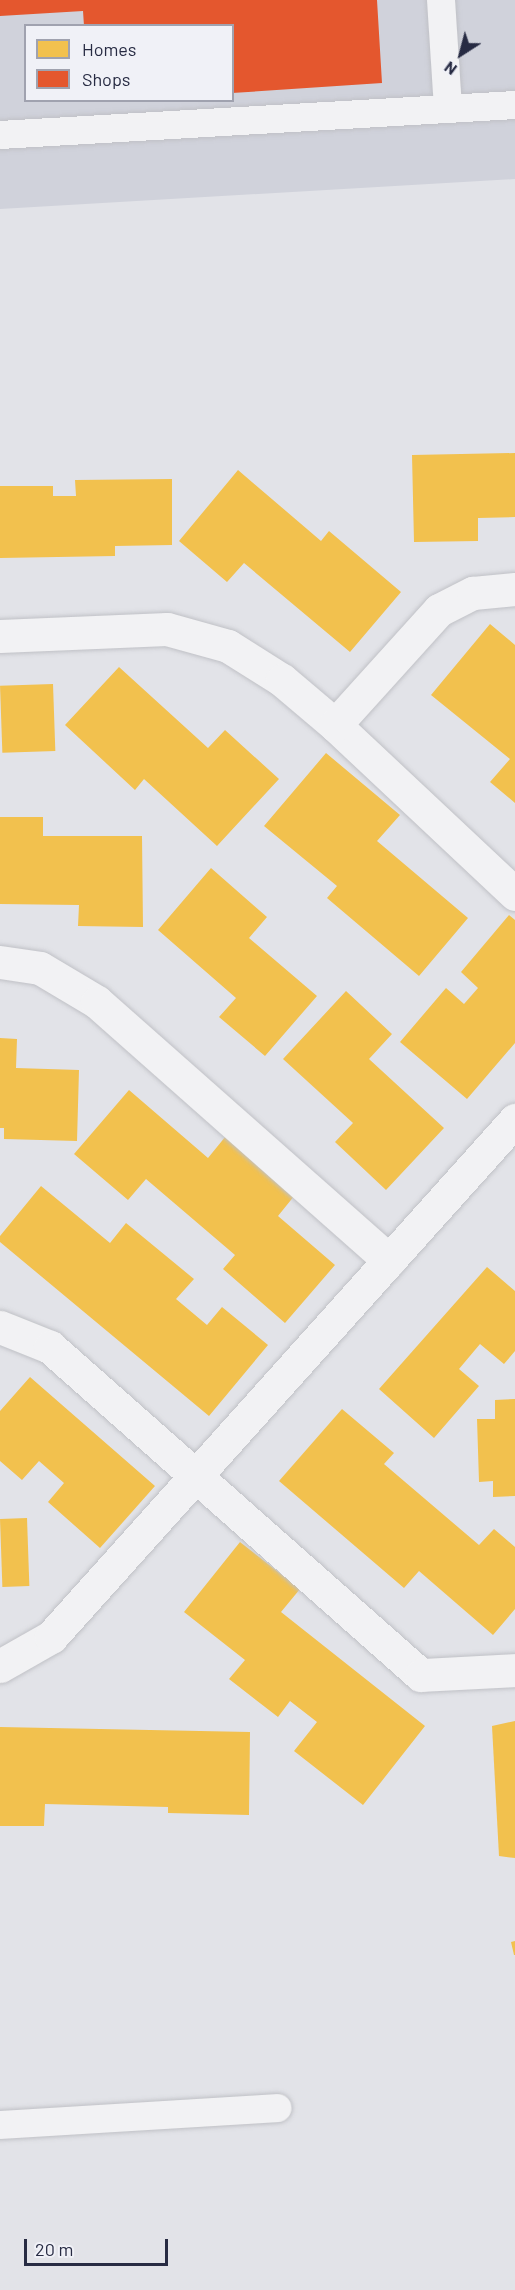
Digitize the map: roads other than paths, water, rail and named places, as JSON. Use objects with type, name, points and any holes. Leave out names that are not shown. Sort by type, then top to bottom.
[{"type":"street","points":[[334,725],[439,610],[473,592],[515,589]]},
{"type":"street","points":[[0,636],[167,629],[228,646],[282,681],[334,725],[515,894]]},
{"type":"street","points":[[0,962],[40,968],[97,1002],[388,1260]]},
{"type":"street","points":[[0,1666],[51,1637],[515,1120]]},
{"type":"street","points":[[0,1327],[50,1347],[196,1473],[421,1675],[515,1670]]},
{"type":"lane","points":[[441,0],[448,109]]},
{"type":"lane","points":[[0,135],[515,105]]},
{"type":"lane","points":[[0,2125],[277,2108]]}]
